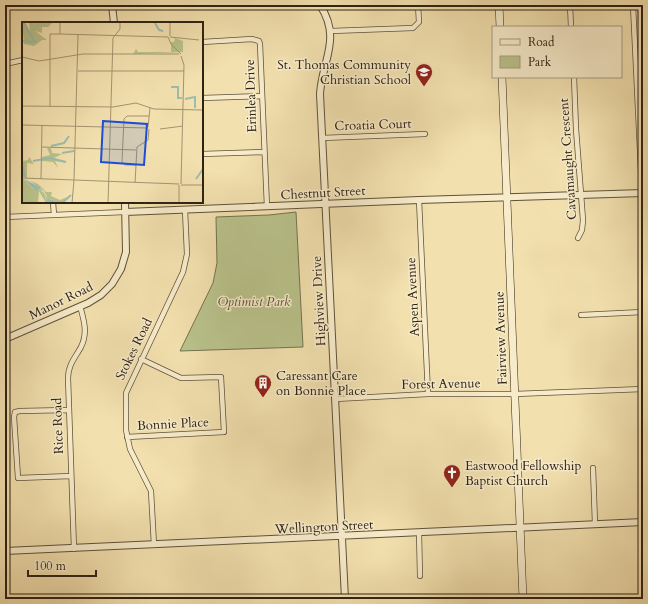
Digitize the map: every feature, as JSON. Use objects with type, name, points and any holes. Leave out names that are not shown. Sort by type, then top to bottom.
[{"type":"main road","points":[[499,5],[500,26]]},
{"type":"main road","name":"Fairview Avenue","points":[[502,78],[516,394],[523,599]]},
{"type":"street","points":[[112,5],[114,22]]},
{"type":"street","name":"Highview Drive","points":[[320,5],[331,31],[330,52],[321,90],[322,138],[345,599]]},
{"type":"street","points":[[331,31],[413,28],[419,22],[418,5]]},
{"type":"street","points":[[570,5],[571,26]]},
{"type":"street","points":[[633,5],[642,193],[643,285]]},
{"type":"street","name":"Erinlea Drive","points":[[203,42],[252,39],[259,41],[261,48],[267,207]]},
{"type":"street","points":[[5,64],[22,60]]},
{"type":"street","name":"Cavamaught Crescent","points":[[574,78],[583,225],[578,238]]},
{"type":"street","points":[[203,98],[262,96]]},
{"type":"street","name":"Croatia Court","points":[[322,138],[425,134]]},
{"type":"street","points":[[203,154],[264,152]]},
{"type":"street","name":"Chestnut Street","points":[[5,217],[508,196],[642,193]]},
{"type":"street","name":"Aspen Avenue","points":[[419,200],[428,394]]},
{"type":"street","points":[[53,203],[54,215]]},
{"type":"street","name":"Manor Road","points":[[5,339],[102,295],[112,284],[121,269],[126,248],[125,203]]},
{"type":"street","name":"Stokes Road","points":[[154,545],[151,490],[130,449],[127,437],[126,393],[184,272],[187,254],[185,210]]},
{"type":"street","name":"Rice Road","points":[[74,549],[68,372],[72,360],[81,347],[85,333],[84,321],[80,306]]},
{"type":"street","points":[[581,315],[643,312]]},
{"type":"street","name":"Bonnie Place","points":[[127,437],[224,432],[221,377],[181,378],[142,359]]},
{"type":"street","name":"Forest Avenue","points":[[335,399],[428,394],[516,394],[643,389]]},
{"type":"street","points":[[69,410],[20,411],[15,412],[14,417],[16,472],[18,478],[71,476]]},
{"type":"street","points":[[593,468],[595,524]]},
{"type":"street","name":"Wellington Street","points":[[5,552],[520,529],[643,522]]},
{"type":"street","points":[[419,533],[420,576]]},
{"type":"green space","name":"Optimist Park","points":[[296,212],[303,347],[180,351],[213,283],[217,263],[216,217],[269,215]]},
{"type":"place","name":"St. Thomas Community Christian School","points":[[424,87]]},
{"type":"place","name":"Caressant Care on Bonnie Place","points":[[263,398]]},
{"type":"place","name":"Eastwood Fellowship Baptist Church","points":[[452,488]]}]
